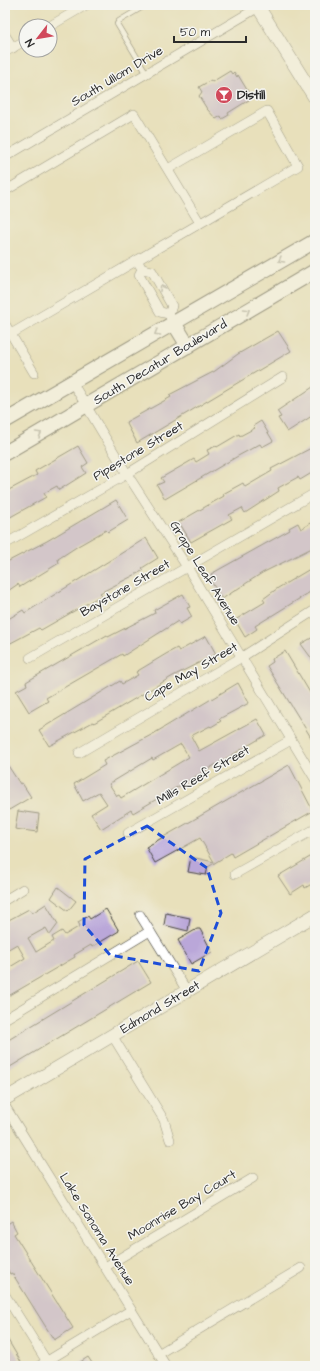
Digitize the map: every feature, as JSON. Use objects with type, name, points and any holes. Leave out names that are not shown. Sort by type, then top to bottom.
[{"type":"main road","name":"South Decatur Boulevard","points":[[5,421],[72,382],[171,318],[315,240]]},
{"type":"main road","name":"South Decatur Boulevard","points":[[5,453],[315,270]]},
{"type":"main road","points":[[171,318],[188,346]]},
{"type":"street","points":[[58,21],[86,5]]},
{"type":"street","points":[[260,6],[315,98]]},
{"type":"street","name":"South Ullom Drive","points":[[5,157],[260,6]]},
{"type":"street","points":[[5,35],[9,50],[18,45]]},
{"type":"street","points":[[11,334],[298,166],[266,111],[168,169]]},
{"type":"street","points":[[5,191],[134,114],[200,223]]},
{"type":"street","points":[[137,260],[142,269]]},
{"type":"street","points":[[142,269],[152,270],[172,306],[171,318],[160,312],[139,275],[142,269]]},
{"type":"street","points":[[5,324],[34,373]]},
{"type":"street","name":"Pipestone Street","points":[[5,544],[127,474],[283,377]]},
{"type":"street","name":"Grape Leaf Avenue","points":[[72,382],[127,474],[242,657],[315,779]]},
{"type":"street","name":"Baystone Street","points":[[30,658],[315,493]]},
{"type":"street","name":"Cape May Street","points":[[79,753],[242,657],[315,610]]},
{"type":"street","name":"Mills Reef Street","points":[[128,833],[291,740]]},
{"type":"street","points":[[235,874],[315,829]]},
{"type":"street","points":[[5,900],[23,889]]},
{"type":"street","points":[[140,915],[187,991]]},
{"type":"street","name":"Edmond Street","points":[[5,1100],[315,915]]},
{"type":"street","points":[[5,1019],[150,931]]},
{"type":"street","points":[[112,1035],[164,1120],[170,1140]]},
{"type":"street","name":"Lake Sonoma Avenue","points":[[5,1106],[166,1366]]},
{"type":"street","name":"Moonrise Bay Court","points":[[105,1267],[253,1178]]},
{"type":"street","points":[[158,1354],[301,1268]]},
{"type":"street","points":[[5,1295],[45,1364],[131,1310]]},
{"type":"lane","points":[[146,5],[119,21],[117,24],[147,74]]},
{"type":"highlighted area","points":[[147,826],[207,868],[221,913],[199,971],[110,955],[84,925],[85,859]]},
{"type":"building","name":"Distill","points":[[230,71],[232,74],[234,72],[237,77],[238,75],[252,98],[228,113],[229,115],[222,119],[221,116],[216,119],[207,109],[199,96],[202,92],[199,87],[211,80],[212,82]]},
{"type":"building","points":[[278,331],[291,351],[137,443],[126,422],[171,397],[169,395],[215,371],[238,354]]},
{"type":"building","points":[[313,387],[315,391],[315,414],[287,432],[278,418],[281,417],[277,411]]},
{"type":"building","points":[[261,421],[273,441],[262,447],[260,444],[165,499],[157,485],[164,482],[161,478],[194,459],[196,462],[209,454],[207,450],[216,446],[217,447],[239,434],[240,436],[255,428],[253,426]]},
{"type":"building","points":[[78,446],[88,463],[82,467],[86,473],[59,490],[57,486],[44,493],[46,497],[5,520],[5,492],[37,475],[35,471]]},
{"type":"building","points":[[315,446],[315,471],[300,480],[298,477],[278,488],[279,491],[245,513],[242,508],[229,515],[232,519],[191,542],[179,522],[224,496],[223,494],[243,483],[245,487],[272,471],[271,469]]},
{"type":"building","points":[[116,500],[128,520],[108,532],[106,530],[78,546],[58,559],[59,563],[20,587],[18,584],[5,593],[5,563],[47,541]]},
{"type":"building","points":[[315,520],[315,543],[311,546],[312,548],[262,573],[222,599],[209,578],[212,576],[211,574],[290,530],[289,528],[298,523],[301,529]]},
{"type":"building","points":[[146,538],[158,558],[142,568],[144,570],[100,593],[102,595],[41,630],[39,628],[5,646],[5,621],[23,610],[25,613]]},
{"type":"building","points":[[315,566],[315,589],[255,626],[257,629],[245,637],[235,620],[265,602],[263,599],[278,588]]},
{"type":"building","points":[[183,594],[190,607],[187,608],[192,617],[180,624],[178,621],[123,656],[122,654],[46,698],[48,701],[29,712],[16,691],[27,685],[26,682],[107,635],[108,637],[155,613],[154,610]]},
{"type":"building","points":[[206,636],[216,654],[173,676],[94,723],[93,722],[49,746],[39,730],[120,681],[122,684],[138,675],[136,672],[166,654],[177,648],[179,651]]},
{"type":"building","points":[[315,636],[315,663],[301,644]]},
{"type":"building","points":[[285,651],[315,701],[315,744],[267,666],[273,662],[272,659]]},
{"type":"building","points":[[238,683],[249,703],[219,719],[221,721],[211,727],[210,726],[191,736],[199,751],[257,719],[266,735],[133,813],[131,810],[101,829],[91,814],[107,804],[99,792],[83,801],[74,784],[105,765],[103,761],[153,734]],"holes":[[[181,744],[189,757],[121,798],[119,795],[117,796],[109,784],[152,758],[153,760]]]},
{"type":"building","points":[[5,761],[20,784],[22,783],[31,797],[9,810],[5,804]]},
{"type":"building","points":[[289,765],[313,811],[233,857],[231,853],[208,867],[206,875],[188,872],[191,857],[214,862],[200,838],[155,863],[146,847]]},
{"type":"building","points":[[18,811],[39,814],[37,832],[15,829]]},
{"type":"building","points":[[315,854],[315,882],[305,888],[304,885],[290,894],[278,876]]},
{"type":"building","points":[[58,887],[76,901],[68,911],[51,898]]},
{"type":"building","points":[[46,904],[58,924],[50,935],[46,928],[28,938],[36,952],[54,941],[52,937],[62,931],[65,935],[80,926],[78,922],[88,916],[90,919],[106,909],[119,931],[92,947],[91,945],[74,955],[75,957],[5,998],[5,970],[25,958],[17,944],[5,951],[5,922],[29,909],[32,913]]},
{"type":"building","points":[[166,913],[190,918],[188,931],[164,925]]},
{"type":"building","points":[[197,929],[200,929],[212,952],[191,964],[178,940]]},
{"type":"building","points":[[138,961],[151,982],[5,1070],[5,1042]]},
{"type":"building","points":[[11,1221],[17,1232],[14,1234],[73,1328],[54,1340],[12,1273],[10,1274],[5,1265],[5,1225]]},
{"type":"building","points":[[5,1335],[21,1362],[14,1366],[5,1366]]},
{"type":"building","points":[[88,1357],[94,1366],[74,1366]]},
{"type":"place","name":"Distill","points":[[224,95]]}]
